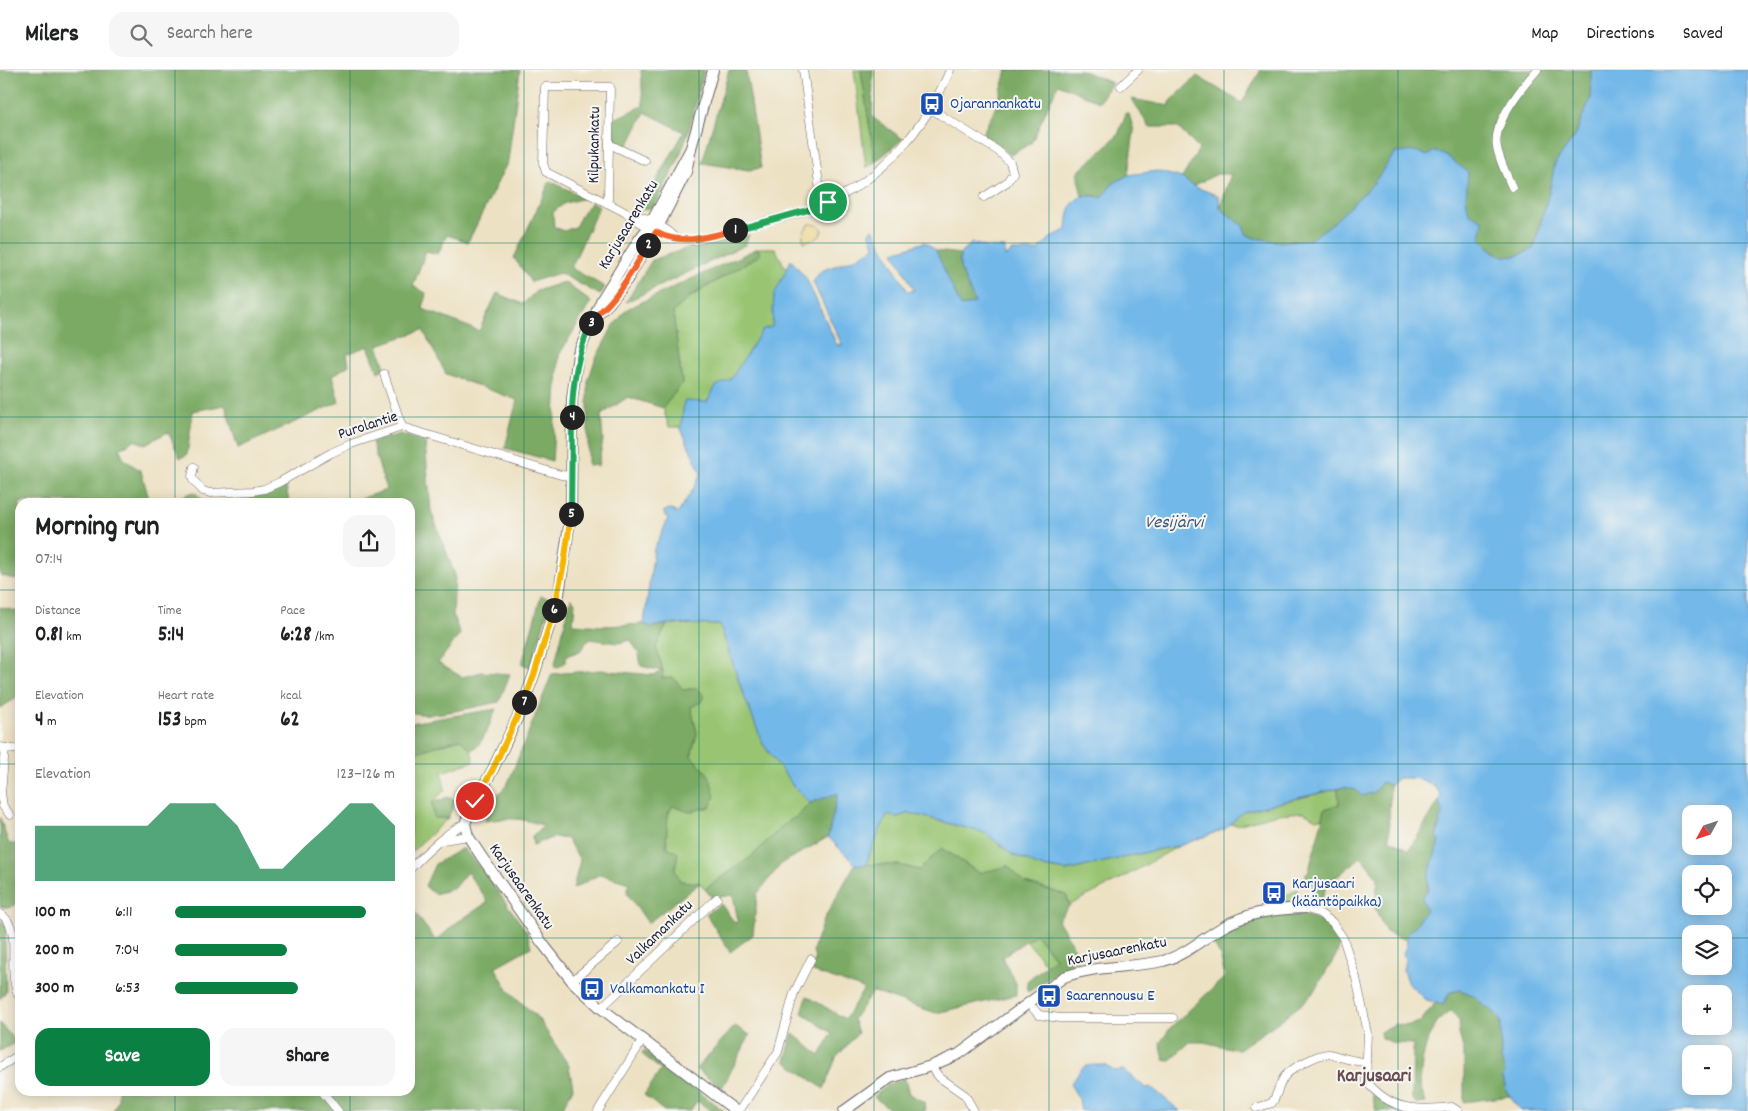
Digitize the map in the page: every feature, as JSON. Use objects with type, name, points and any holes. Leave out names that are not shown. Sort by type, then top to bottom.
[{"type":"street","name":"Karjusaarenkatu","points":[[713,70],[686,172],[654,226],[628,278],[610,303],[594,318],[583,341],[574,374],[572,399],[571,512],[564,564],[550,625],[520,712],[493,769],[465,820],[465,824],[468,836],[509,896],[572,981],[601,1008],[642,1041],[737,1111]]},
{"type":"street","points":[[803,70],[822,205]]},
{"type":"street","points":[[607,203],[630,215],[646,218],[662,235],[693,240],[822,205],[858,186],[881,168],[912,137],[931,109],[950,70]]},
{"type":"street","points":[[1121,86],[1138,70]]},
{"type":"street","points":[[1512,187],[1496,146],[1496,139],[1508,108],[1536,70]]},
{"type":"street","name":"Kilpukankatu","points":[[545,87],[610,87],[609,144],[607,203],[546,172],[543,163],[545,87]]},
{"type":"street","points":[[931,109],[998,151],[1010,162],[1013,173],[1007,182],[984,197]]},
{"type":"street","points":[[609,144],[645,161]]},
{"type":"street","points":[[384,374],[402,427]]},
{"type":"street","name":"Purolantie","points":[[194,467],[192,476],[203,491],[210,493],[264,489],[351,444],[402,427],[561,475],[572,476]]},
{"type":"street","points":[[3,748],[1,793],[3,806],[10,815]]},
{"type":"street","points":[[415,864],[433,846],[465,824]]},
{"type":"street","points":[[441,841],[468,836]]},
{"type":"street","name":"Valkamankatu","points":[[601,1008],[717,898]]},
{"type":"street","name":"Karjusaarenkatu","points":[[844,1111],[890,1078],[931,1066],[959,1054],[1064,977],[1106,967],[1164,961],[1187,951],[1224,926],[1244,917],[1273,910],[1305,908],[1319,912],[1332,922],[1343,938],[1356,978],[1368,1032],[1366,1081],[1377,1095],[1396,1105],[1422,1110],[1452,1107],[1458,1111]]},
{"type":"street","points":[[0,914],[6,918],[13,931],[12,974],[15,989]]},
{"type":"street","points":[[572,981],[618,942]]},
{"type":"street","points":[[737,1111],[778,1052],[794,993],[811,959]]},
{"type":"street","points":[[1029,1004],[1039,1015],[1060,1018],[1173,1018]]},
{"type":"street","points":[[598,1111],[642,1041]]},
{"type":"street","points":[[1256,1108],[1272,1103],[1283,1078],[1289,1071],[1318,1056],[1326,1054],[1357,1062],[1367,1062]]},
{"type":"street","points":[[0,1067],[15,1057]]},
{"type":"street","points":[[931,1066],[939,1077],[965,1095],[974,1111]]},
{"type":"street","points":[[326,1096],[338,1111]]},
{"type":"green space","points":[[0,70],[520,70],[508,161],[468,242],[447,235],[438,254],[426,251],[413,286],[426,293],[423,309],[479,331],[497,293],[523,304],[536,291],[564,282],[591,302],[559,355],[552,461],[505,448],[517,400],[446,374],[423,330],[378,345],[385,368],[378,372],[368,346],[347,354],[349,365],[332,376],[339,402],[238,448],[225,405],[193,411],[187,455],[180,458],[168,432],[145,444],[134,440],[120,449],[124,459],[141,471],[149,498],[15,498],[15,580],[0,575]]},
{"type":"green space","points":[[641,70],[704,70],[688,133],[677,163],[654,207],[640,210],[684,132],[645,112],[627,148],[615,141],[612,120],[643,106]]},
{"type":"green space","points":[[729,70],[746,70],[761,168],[749,170],[702,163]]},
{"type":"green space","points":[[854,70],[861,70],[875,162],[866,168]]},
{"type":"green space","points":[[861,70],[873,70],[872,117],[903,139],[875,162]]},
{"type":"green space","points":[[1007,70],[1081,70],[1112,83],[1099,102],[1058,84],[1032,142],[1011,155],[982,135],[998,102]]},
{"type":"green space","points":[[1261,70],[1591,70],[1591,98],[1573,139],[1555,163],[1534,248],[1521,256],[1507,257],[1497,253],[1489,247],[1476,230],[1468,210],[1466,197],[1467,172],[1427,156],[1395,153],[1373,184],[1333,223],[1312,239],[1281,242],[1254,238],[1246,234],[1243,226],[1220,208],[1231,174],[1217,174],[1193,186],[1182,178],[1199,149],[1177,127],[1149,127],[1132,99],[1169,106],[1171,101],[1197,76],[1242,103]]},
{"type":"green space","points":[[1126,113],[1129,114],[1134,131],[1128,175],[1112,184],[1102,199],[1097,196],[1082,196],[1077,173],[1118,135]]},
{"type":"green space","points":[[550,181],[585,198],[565,203],[553,212],[554,227],[564,231],[575,227],[583,212],[592,202],[599,206],[571,268],[605,287],[600,295],[560,273],[531,282],[514,258]]},
{"type":"green space","points":[[749,235],[745,245],[626,302],[652,260],[685,249]]},
{"type":"green space","points":[[758,248],[775,248],[786,269],[794,274],[812,318],[682,427],[669,427],[663,408],[682,383],[673,312],[689,298],[759,255]]},
{"type":"green space","points":[[758,248],[760,255],[689,297],[673,312],[682,383],[663,408],[628,397],[601,415],[603,440],[598,466],[588,465],[588,381],[595,360],[612,328],[627,309]]},
{"type":"green space","points":[[936,251],[960,254],[960,268],[976,303],[960,307]]},
{"type":"green space","points":[[401,434],[425,442],[431,511],[455,575],[453,616],[460,634],[438,663],[462,677],[482,672],[510,674],[499,702],[439,713],[415,713],[415,498],[363,498],[386,490],[372,442]]},
{"type":"green space","points":[[286,486],[288,498],[249,498]]},
{"type":"green space","points":[[194,492],[201,498],[178,498]]},
{"type":"green space","points":[[541,596],[551,601],[530,667],[522,664]]},
{"type":"green space","points":[[571,598],[575,602],[573,624],[603,626],[644,624],[652,627],[667,624],[656,647],[663,671],[662,678],[674,678],[683,690],[697,688],[704,695],[701,702],[691,707],[697,733],[691,756],[709,775],[715,796],[710,807],[689,812],[673,806],[668,813],[666,846],[678,853],[675,870],[680,881],[700,883],[648,923],[627,893],[629,883],[600,874],[573,889],[580,860],[567,839],[554,837],[533,845],[532,836],[544,826],[515,819],[485,821],[489,805],[508,783],[552,674],[600,670],[653,675],[662,671],[641,666],[639,654],[631,640],[618,643],[589,639],[580,651],[566,656],[566,662],[557,668],[554,667]]},
{"type":"green space","points":[[0,607],[15,611],[15,699],[0,708]]},
{"type":"green space","points":[[667,624],[720,625],[740,685],[763,744],[794,787],[810,803],[798,817],[788,821],[751,857],[705,889],[700,883],[680,881],[672,863],[667,843],[667,823],[673,805],[689,812],[710,807],[709,775],[691,756],[697,733],[691,707],[697,688],[683,690],[662,678],[663,671],[656,647]]},
{"type":"green space","points":[[496,709],[480,743],[471,750],[460,739],[415,752],[415,722]]},
{"type":"green space","points":[[460,739],[471,750],[474,761],[442,772],[445,790],[432,803],[434,818],[448,818],[415,848],[415,752]]},
{"type":"green space","points":[[1382,782],[1390,785],[1389,839],[1409,850],[1439,801],[1443,813],[1436,836],[1439,842],[1429,874],[1426,911],[1415,927],[1408,932],[1406,940],[1386,932],[1375,909],[1378,878],[1361,857],[1327,885],[1320,904],[1316,903],[1312,882],[1305,875],[1309,870],[1325,809],[1339,804],[1338,789],[1344,787],[1374,792]]},
{"type":"green space","points":[[1338,789],[1339,804],[1325,809],[1324,817],[1316,819],[1304,812],[1277,814],[1237,825],[1230,824],[1244,811]]},
{"type":"green space","points":[[838,793],[828,837],[781,864],[757,894],[753,935],[730,952],[706,914],[721,904],[735,923],[738,921],[733,895],[712,898],[705,889],[751,857],[788,821],[798,816],[810,803]]},
{"type":"green space","points":[[448,797],[456,800],[448,818],[434,818],[432,803]]},
{"type":"green space","points":[[910,813],[985,833],[1013,855],[1037,866],[1066,871],[1179,846],[1070,905],[1066,895],[1025,883],[1008,866],[979,874],[942,848],[920,870],[899,865],[867,865],[869,855],[886,815],[897,817]]},
{"type":"green space","points":[[0,818],[9,844],[15,844],[15,905],[8,908],[0,906]]},
{"type":"green space","points":[[463,848],[482,870],[527,932],[531,947],[495,967],[508,990],[538,1018],[569,1066],[573,1088],[561,1111],[113,1111],[118,1096],[415,1096],[415,913],[436,941],[456,923],[488,902],[467,872],[453,889],[434,894],[425,886],[435,864]]},
{"type":"green space","points":[[942,848],[979,873],[1008,866],[1025,883],[1066,895],[1070,905],[1058,920],[1080,957],[1028,992],[1027,981],[1055,958],[1036,934],[1002,957],[1016,983],[1016,995],[936,1013],[873,992],[853,1019],[858,1033],[836,1058],[824,1089],[785,1061],[793,1033],[820,1056],[832,1033],[802,1013],[807,996],[845,1019],[864,989],[810,971],[815,960],[813,950],[823,921],[855,864],[899,865],[919,870]]},
{"type":"green space","points":[[1297,889],[1299,902],[1279,903],[1278,901]]},
{"type":"green space","points":[[1291,913],[1328,924],[1337,936],[1339,944],[1336,955],[1319,984],[1304,1002],[1238,1050],[1204,1042],[1190,1042],[1169,1061],[1164,1060],[1160,1043],[1171,1027],[1225,977],[1220,955],[1212,941],[1239,924]]},
{"type":"green space","points":[[0,921],[5,924],[6,932],[6,991],[0,999]]},
{"type":"green space","points":[[1036,934],[1055,958],[1046,965],[1027,941]]},
{"type":"green space","points":[[1461,990],[1473,995],[1483,1005],[1493,1011],[1501,1021],[1501,1058],[1505,1071],[1503,1077],[1506,1090],[1510,1096],[1464,1102],[1464,1051],[1459,1034],[1459,1020],[1450,1011],[1437,1022],[1428,1038],[1422,1062],[1420,1086],[1426,1103],[1417,1104],[1412,1099],[1413,1044],[1394,1043],[1381,1038],[1380,1032],[1395,1024],[1405,1026],[1420,1022],[1436,1002],[1443,1005],[1450,992]]},
{"type":"green space","points":[[0,1023],[15,1043],[0,1051]]},
{"type":"green space","points":[[735,1026],[750,1035],[722,1088],[696,1069]]},
{"type":"green space","points":[[644,1050],[724,1111],[712,1111],[697,1101],[690,1111],[664,1111],[644,1095],[661,1070],[642,1054]]},
{"type":"green space","points":[[905,1078],[909,1094],[924,1102],[925,1111],[892,1111],[874,1097],[887,1085]]},
{"type":"green space","points":[[1372,1095],[1401,1109],[1413,1111],[1376,1111]]},
{"type":"sand","points":[[809,224],[818,225],[823,230],[819,237],[804,242],[804,233]]},
{"type":"water","name":"Vesijärvi","points":[[1591,70],[1748,70],[1748,1111],[1520,1111],[1506,1090],[1503,1077],[1505,1071],[1501,1058],[1501,1021],[1493,1011],[1483,1005],[1473,995],[1461,990],[1450,992],[1443,1005],[1424,999],[1407,982],[1403,970],[1405,960],[1403,954],[1408,932],[1415,927],[1426,911],[1422,898],[1428,889],[1429,874],[1439,842],[1436,836],[1440,827],[1439,820],[1443,813],[1439,804],[1441,795],[1427,782],[1417,779],[1398,778],[1390,785],[1382,782],[1374,792],[1362,796],[1356,790],[1344,787],[1244,811],[1225,829],[1179,846],[1066,871],[1037,866],[1013,855],[985,833],[910,813],[897,817],[887,815],[869,855],[867,865],[855,864],[828,837],[838,793],[810,803],[794,787],[763,744],[740,685],[720,625],[667,624],[652,627],[644,624],[654,548],[668,518],[663,512],[669,509],[678,513],[701,473],[681,429],[684,401],[707,402],[716,386],[731,379],[763,329],[772,327],[774,295],[791,260],[806,278],[837,345],[842,345],[813,282],[821,271],[854,259],[875,247],[869,232],[873,229],[908,292],[914,290],[894,252],[925,242],[936,251],[961,307],[975,303],[960,268],[960,254],[972,243],[987,247],[1005,248],[1005,257],[1013,251],[1038,251],[1049,239],[1067,229],[1070,208],[1076,200],[1086,196],[1102,198],[1112,184],[1128,175],[1157,171],[1182,178],[1193,186],[1219,196],[1220,208],[1243,226],[1246,234],[1254,238],[1281,242],[1311,239],[1333,223],[1373,184],[1395,153],[1416,151],[1427,156],[1435,151],[1448,157],[1468,172],[1466,199],[1469,213],[1483,221],[1480,237],[1498,254],[1504,256],[1518,255],[1534,248],[1555,163],[1573,139],[1591,98]]},
{"type":"water","points":[[1105,1065],[1114,1071],[1123,1070],[1146,1088],[1151,1087],[1180,1111],[1081,1111],[1079,1099],[1070,1084],[1083,1067]]},
{"type":"place","name":"Ojarannankatu","points":[[932,104]]},
{"type":"place","name":"Karjusaari (kääntöpaikka)","points":[[1274,893]]},
{"type":"place","name":"Valkamankatu I","points":[[592,989]]},
{"type":"place","name":"Saarennousu E","points":[[1049,996]]},
{"type":"district","name":"Karjusaari","points":[[1374,1077]]},
{"type":"route","points":[[475,801],[493,769],[520,712],[534,675],[558,594],[571,512],[574,374],[578,354],[594,318],[610,303],[628,278],[656,232],[669,237],[693,240],[808,210],[828,202]]}]
